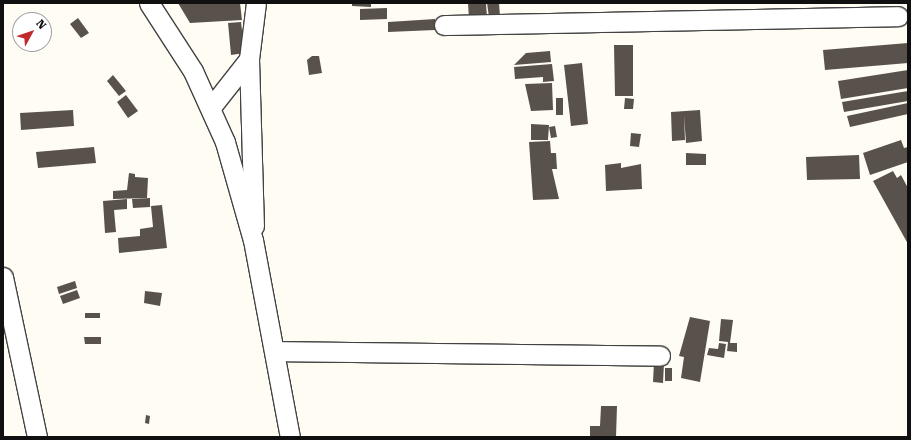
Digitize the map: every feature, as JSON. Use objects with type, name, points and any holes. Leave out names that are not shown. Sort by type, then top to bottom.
[{"type":"street","points":[[150,3],[212,106],[253,240],[276,351],[290,437]]},
{"type":"street","points":[[253,240],[256,199],[249,59],[256,3]]},
{"type":"street","points":[[444,25],[901,12]]},
{"type":"street","points":[[212,106],[249,59]]},
{"type":"street","points":[[3,277],[37,437]]},
{"type":"street","points":[[276,351],[660,356]]},
{"type":"building","points":[[178,3],[240,3],[242,20],[190,23]]},
{"type":"building","points":[[352,3],[371,3],[371,7],[352,6]]},
{"type":"building","points":[[468,3],[486,3],[487,18],[469,19]]},
{"type":"building","points":[[487,3],[499,3],[500,16],[489,17]]},
{"type":"building","points":[[387,8],[387,19],[360,20],[360,9]]},
{"type":"building","points":[[78,18],[89,33],[81,38],[70,24]]},
{"type":"building","points":[[435,19],[435,30],[388,32],[388,22]]},
{"type":"building","points":[[241,22],[245,53],[231,55],[228,23]]},
{"type":"building","points":[[908,43],[908,63],[825,70],[823,50]]},
{"type":"building","points":[[614,45],[633,45],[633,96],[615,96]]},
{"type":"building","points":[[550,51],[551,62],[514,65],[526,53]]},
{"type":"building","points":[[312,56],[319,56],[322,73],[309,75],[307,60]]},
{"type":"building","points":[[582,63],[588,124],[571,126],[564,65]]},
{"type":"building","points":[[552,64],[554,81],[543,82],[543,77],[515,79],[514,67]]},
{"type":"building","points":[[908,70],[908,88],[841,99],[838,81]]},
{"type":"building","points":[[113,75],[126,91],[119,96],[107,81]]},
{"type":"building","points":[[552,83],[553,110],[531,111],[525,84]]},
{"type":"building","points":[[908,91],[908,101],[844,112],[842,102]]},
{"type":"building","points":[[126,95],[138,111],[128,118],[117,102]]},
{"type":"building","points":[[556,98],[563,98],[563,115],[556,115]]},
{"type":"building","points":[[625,98],[634,99],[633,109],[624,109]]},
{"type":"building","points":[[908,103],[908,114],[850,127],[847,116]]},
{"type":"building","points":[[73,110],[74,126],[21,130],[20,113]]},
{"type":"building","points":[[700,110],[702,141],[686,143],[684,115],[685,140],[672,141],[671,112]]},
{"type":"building","points":[[531,124],[549,125],[548,140],[531,140]]},
{"type":"building","points":[[555,126],[557,137],[551,138],[549,127]]},
{"type":"building","points":[[631,133],[641,134],[639,147],[630,146]]},
{"type":"building","points":[[901,140],[904,148],[908,147],[908,162],[870,175],[863,153]]},
{"type":"building","points":[[550,141],[551,153],[556,153],[557,169],[552,169],[559,199],[533,200],[529,142]]},
{"type":"building","points":[[94,147],[96,163],[38,168],[36,152]]},
{"type":"building","points":[[686,153],[706,154],[706,165],[686,165]]},
{"type":"building","points":[[859,155],[860,179],[807,180],[806,157]]},
{"type":"building","points":[[621,163],[621,168],[641,164],[642,189],[606,191],[605,165]]},
{"type":"building","points":[[893,171],[897,178],[901,175],[908,188],[908,244],[873,181]]},
{"type":"building","points":[[129,173],[135,174],[135,177],[148,178],[147,198],[113,199],[113,191],[127,190]]},
{"type":"building","points":[[150,198],[150,207],[133,208],[132,199]]},
{"type":"building","points":[[127,199],[127,209],[114,210],[116,232],[105,233],[103,201]]},
{"type":"building","points":[[162,205],[167,248],[119,253],[118,238],[140,236],[140,229],[153,227],[151,206]]},
{"type":"building","points":[[75,281],[77,288],[59,294],[57,287]]},
{"type":"building","points":[[77,290],[80,298],[63,304],[60,296]]},
{"type":"building","points":[[145,291],[162,293],[160,306],[144,303]]},
{"type":"building","points":[[85,313],[100,313],[100,318],[85,318]]},
{"type":"building","points":[[690,317],[710,321],[700,382],[681,378],[684,357],[679,356]]},
{"type":"building","points":[[721,319],[733,320],[730,343],[737,343],[737,352],[727,351],[728,342],[719,341]]},
{"type":"building","points":[[84,337],[101,337],[101,344],[85,344]]},
{"type":"building","points":[[719,343],[726,344],[724,358],[707,355],[709,348],[718,349]]},
{"type":"building","points":[[654,362],[664,363],[663,383],[653,382]]},
{"type":"building","points":[[665,368],[672,368],[672,381],[665,381]]},
{"type":"building","points":[[601,406],[617,406],[616,437],[590,437],[590,426],[600,426]]},
{"type":"building","points":[[146,415],[150,416],[149,424],[145,423]]}]
